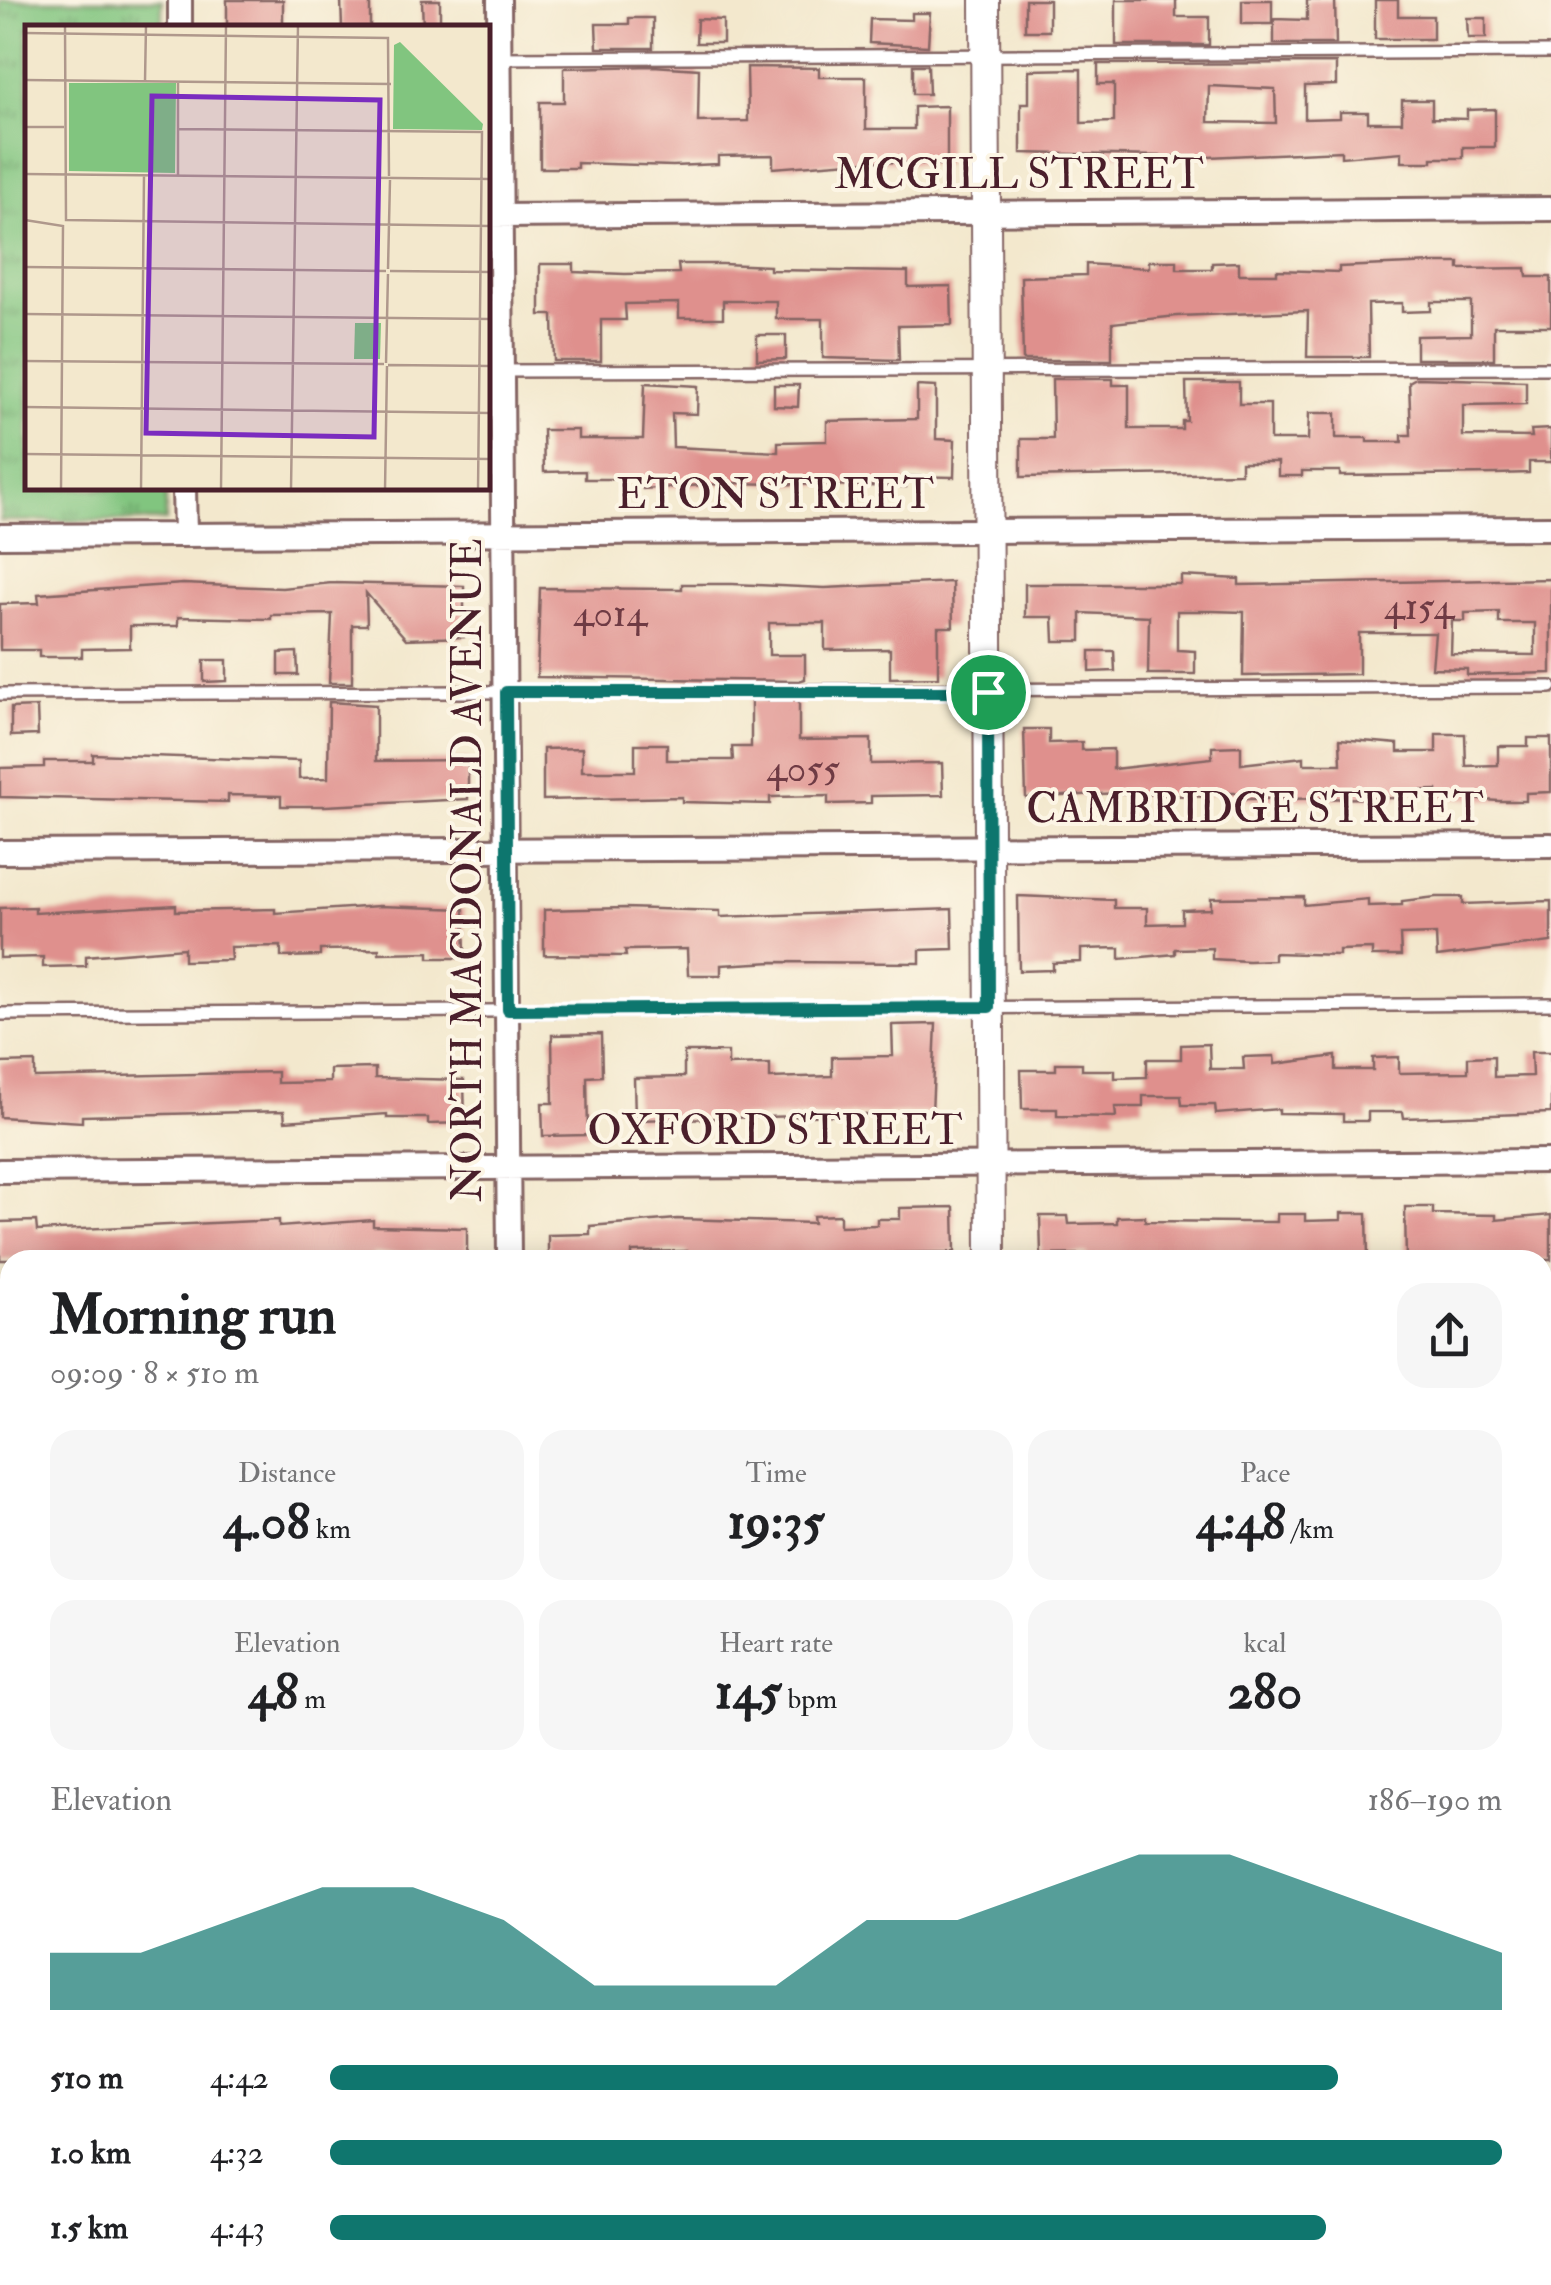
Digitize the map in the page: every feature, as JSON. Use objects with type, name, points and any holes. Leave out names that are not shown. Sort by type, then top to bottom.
[{"type":"street","name":"NORTH MACDONALD AVENUE","points":[[499,0],[494,58],[495,372],[506,692],[508,1250]]},
{"type":"street","points":[[986,0],[990,1250]]},
{"type":"street","name":"MCGILL STREET","points":[[494,216],[1551,209]]},
{"type":"street","points":[[184,490],[185,535]]},
{"type":"street","name":"ETON STREET","points":[[0,536],[1551,528]]},
{"type":"street","name":"CAMBRIDGE STREET","points":[[0,852],[1551,845]]},
{"type":"street","name":"OXFORD STREET","points":[[0,1171],[1551,1161]]},
{"type":"lane","points":[[494,58],[1551,52]]},
{"type":"lane","points":[[495,372],[1551,368]]},
{"type":"lane","points":[[0,694],[1551,687]]},
{"type":"lane","points":[[0,1014],[1551,1004]]},
{"type":"green space","points":[[0,0],[162,0],[162,25],[25,25],[25,490],[166,490],[166,521],[0,521]]},
{"type":"building","points":[[227,0],[283,0],[283,25],[227,25]]},
{"type":"building","points":[[341,0],[370,0],[370,25],[342,25]]},
{"type":"building","points":[[422,0],[440,0],[440,25],[423,25]]},
{"type":"building","points":[[1025,0],[1049,0],[1049,31],[1025,31]]},
{"type":"building","points":[[1116,0],[1176,0],[1176,17],[1209,17],[1209,45],[1116,45]]},
{"type":"building","points":[[1242,0],[1272,0],[1272,24],[1242,24]]},
{"type":"building","points":[[1307,0],[1335,0],[1336,44],[1274,44],[1274,19],[1307,20]]},
{"type":"building","points":[[1375,0],[1398,0],[1398,16],[1433,16],[1433,39],[1375,39]]},
{"type":"building","points":[[912,13],[930,13],[928,46],[869,43],[870,19],[912,20]]},
{"type":"building","points":[[629,18],[653,18],[653,48],[597,48],[596,24],[629,24]]},
{"type":"building","points":[[1467,18],[1486,18],[1486,38],[1468,38]]},
{"type":"building","points":[[697,19],[723,20],[723,43],[696,43]]},
{"type":"building","points":[[1336,63],[1336,85],[1305,86],[1305,119],[1340,118],[1340,112],[1368,112],[1368,122],[1402,122],[1402,100],[1432,100],[1432,118],[1467,119],[1467,110],[1495,109],[1495,147],[1463,147],[1463,158],[1432,158],[1432,162],[1402,162],[1402,152],[1341,157],[1341,151],[1208,157],[1021,153],[1021,103],[1029,103],[1029,70],[1081,69],[1081,123],[1114,122],[1114,84],[1098,84],[1098,64]],"holes":[[[1209,86],[1275,89],[1276,123],[1208,122]]]},
{"type":"building","points":[[913,65],[928,65],[929,94],[913,94]]},
{"type":"building","points":[[747,67],[819,68],[819,77],[866,77],[866,129],[914,129],[914,107],[947,106],[947,165],[864,161],[773,168],[773,155],[718,156],[718,164],[577,163],[577,168],[540,168],[540,102],[564,102],[564,68],[699,69],[698,122],[748,121]]},
{"type":"building","points":[[1149,261],[1177,261],[1177,269],[1212,269],[1212,263],[1239,262],[1239,274],[1277,274],[1277,270],[1339,272],[1339,267],[1435,263],[1459,263],[1459,269],[1526,268],[1527,277],[1551,277],[1551,326],[1494,326],[1494,359],[1416,359],[1416,336],[1471,335],[1471,302],[1431,302],[1431,311],[1402,312],[1402,303],[1368,304],[1369,357],[1307,357],[1308,311],[1177,316],[1112,323],[1112,360],[1023,360],[1021,277],[1086,275],[1086,264],[1149,268]]},
{"type":"building","points":[[540,264],[574,264],[574,272],[625,274],[679,273],[678,264],[908,272],[908,287],[951,286],[952,325],[898,326],[899,360],[823,358],[823,319],[776,319],[776,301],[723,301],[723,318],[679,318],[679,303],[625,304],[626,320],[601,320],[601,361],[554,361],[553,315],[540,315]]},
{"type":"building","points":[[757,335],[786,335],[786,359],[757,360]]},
{"type":"building","points":[[1416,378],[1526,381],[1526,404],[1463,405],[1463,436],[1532,437],[1531,430],[1551,429],[1551,462],[1529,462],[1529,473],[1495,474],[1340,476],[1340,471],[1302,471],[1302,476],[1278,476],[1278,462],[1241,462],[1241,473],[1021,477],[1021,439],[1053,439],[1052,379],[1113,379],[1113,385],[1129,385],[1129,429],[1182,429],[1182,421],[1187,421],[1186,382],[1239,382],[1239,404],[1270,404],[1270,440],[1308,440],[1309,413],[1336,413],[1336,438],[1402,442],[1402,435],[1411,435],[1409,382]]},
{"type":"building","points":[[645,383],[698,386],[697,414],[672,413],[673,447],[778,452],[778,442],[827,441],[827,421],[917,419],[917,386],[936,387],[936,439],[955,440],[954,477],[906,476],[906,487],[736,483],[643,489],[643,479],[585,479],[585,471],[544,472],[543,430],[578,430],[578,439],[643,439]]},
{"type":"building","points":[[774,385],[799,385],[798,407],[774,406]]},
{"type":"building","points":[[1181,576],[1239,579],[1239,585],[1551,579],[1551,673],[1467,675],[1467,669],[1432,668],[1435,633],[1359,633],[1359,674],[1243,676],[1244,612],[1177,611],[1177,650],[1195,651],[1195,674],[1148,674],[1149,616],[1081,613],[1081,641],[1054,641],[1053,617],[1025,617],[1025,584],[1181,584]],"holes":[[[1499,612],[1499,623],[1535,623],[1535,655],[1451,654],[1452,621],[1465,621],[1465,613]]]},
{"type":"building","points":[[952,582],[953,627],[938,627],[938,677],[890,678],[890,649],[825,650],[825,623],[769,623],[769,655],[805,655],[805,679],[537,677],[540,588],[682,589],[682,584],[732,584],[825,588]]},
{"type":"building","points":[[332,583],[464,586],[464,637],[406,639],[366,593],[367,625],[352,625],[352,683],[329,683],[332,614],[271,615],[271,619],[178,617],[178,626],[130,626],[130,648],[82,649],[82,657],[39,657],[39,650],[0,650],[0,604],[39,603],[38,594],[183,584],[282,588]]},
{"type":"building","points":[[1090,651],[1114,651],[1115,671],[1090,672]]},
{"type":"building","points":[[297,652],[298,675],[279,675],[279,653]]},
{"type":"building","points":[[204,660],[227,660],[227,681],[204,682]]},
{"type":"building","points":[[751,700],[799,700],[799,740],[871,739],[871,764],[942,763],[943,795],[871,796],[871,803],[828,804],[828,796],[770,797],[770,804],[682,802],[682,797],[543,800],[543,749],[582,748],[582,771],[635,771],[635,744],[667,744],[667,760],[733,760],[732,747],[751,747]]},
{"type":"building","points":[[329,702],[376,705],[376,761],[468,760],[468,799],[281,806],[281,796],[228,795],[228,802],[0,797],[0,768],[44,767],[44,761],[93,761],[93,754],[299,761],[299,779],[328,778]]},
{"type":"building","points":[[37,707],[38,735],[11,736],[11,708]]},
{"type":"building","points":[[1024,729],[1049,729],[1049,743],[1082,742],[1082,750],[1113,749],[1113,769],[1212,758],[1212,747],[1241,746],[1241,764],[1304,757],[1304,764],[1341,764],[1340,739],[1398,744],[1398,752],[1436,752],[1436,734],[1465,734],[1466,766],[1498,765],[1498,746],[1528,746],[1528,738],[1551,738],[1551,792],[1526,793],[1526,801],[1437,797],[1437,790],[1399,791],[1399,798],[1245,799],[1245,793],[1209,793],[1209,797],[1118,793],[1026,798]]},
{"type":"building","points":[[1018,896],[1114,900],[1114,908],[1147,908],[1147,924],[1182,923],[1182,910],[1211,909],[1211,898],[1304,897],[1304,905],[1368,899],[1368,906],[1402,905],[1402,901],[1436,897],[1463,897],[1463,904],[1551,901],[1551,942],[1437,957],[1436,934],[1400,935],[1401,956],[1372,956],[1372,949],[1339,950],[1339,955],[1274,953],[1274,960],[1248,961],[1212,959],[1212,948],[1175,949],[1175,954],[1120,959],[1120,948],[1081,949],[1081,962],[1053,963],[1053,970],[1019,971]]},
{"type":"building","points":[[176,905],[176,911],[275,909],[275,913],[379,906],[464,909],[465,958],[429,958],[429,952],[379,953],[379,949],[320,950],[320,956],[281,957],[281,946],[230,947],[231,960],[184,961],[184,948],[86,956],[86,966],[43,967],[43,957],[0,958],[0,908],[35,907],[35,913]]},
{"type":"building","points":[[952,909],[953,949],[920,950],[920,963],[721,965],[721,975],[688,975],[687,949],[625,950],[626,956],[544,955],[544,910],[720,911],[720,917]]},
{"type":"building","points":[[936,1024],[932,1113],[635,1120],[634,1078],[684,1077],[684,1052],[728,1052],[728,1065],[770,1064],[770,1078],[832,1076],[832,1057],[893,1056],[892,1025]]},
{"type":"building","points":[[601,1034],[602,1076],[587,1077],[588,1135],[543,1136],[542,1103],[553,1103],[552,1035]]},
{"type":"building","points":[[1209,1044],[1210,1069],[1244,1069],[1243,1057],[1274,1056],[1275,1064],[1336,1056],[1336,1070],[1373,1070],[1373,1058],[1399,1057],[1399,1073],[1468,1072],[1468,1057],[1494,1056],[1494,1077],[1532,1076],[1531,1052],[1551,1052],[1551,1113],[1404,1118],[1403,1112],[1368,1112],[1368,1121],[1343,1121],[1343,1114],[1279,1113],[1279,1109],[1216,1114],[1215,1105],[1182,1105],[1181,1096],[1143,1096],[1143,1107],[1115,1107],[1116,1117],[1057,1116],[1057,1109],[1022,1109],[1021,1070],[1056,1070],[1056,1063],[1082,1063],[1082,1070],[1115,1070],[1115,1078],[1147,1077],[1147,1059],[1181,1059],[1181,1045]]},
{"type":"building","points":[[35,1062],[35,1078],[277,1072],[277,1083],[330,1082],[330,1069],[375,1068],[375,1078],[464,1080],[465,1123],[428,1124],[428,1118],[387,1118],[387,1114],[285,1121],[284,1111],[82,1116],[82,1122],[0,1117],[0,1063]]},
{"type":"building","points":[[954,1207],[955,1250],[548,1250],[548,1235],[590,1234],[590,1226],[677,1219],[814,1223],[813,1216],[840,1215],[840,1226],[877,1225],[877,1219],[900,1219],[900,1208]]},
{"type":"building","points":[[1405,1207],[1433,1207],[1433,1214],[1496,1215],[1496,1220],[1551,1215],[1551,1250],[1406,1250]]},
{"type":"building","points":[[1341,1213],[1367,1213],[1368,1250],[1041,1250],[1040,1216],[1068,1216],[1069,1224],[1117,1223],[1117,1217],[1145,1216],[1145,1221],[1277,1222],[1277,1214],[1305,1214],[1305,1221],[1341,1220]]},
{"type":"building","points":[[279,1220],[279,1227],[373,1220],[373,1226],[467,1228],[467,1250],[0,1250],[0,1222],[36,1221],[37,1231]]},
{"type":"route","points":[[506,692],[988,692],[989,1007],[508,1010],[506,692]]}]
